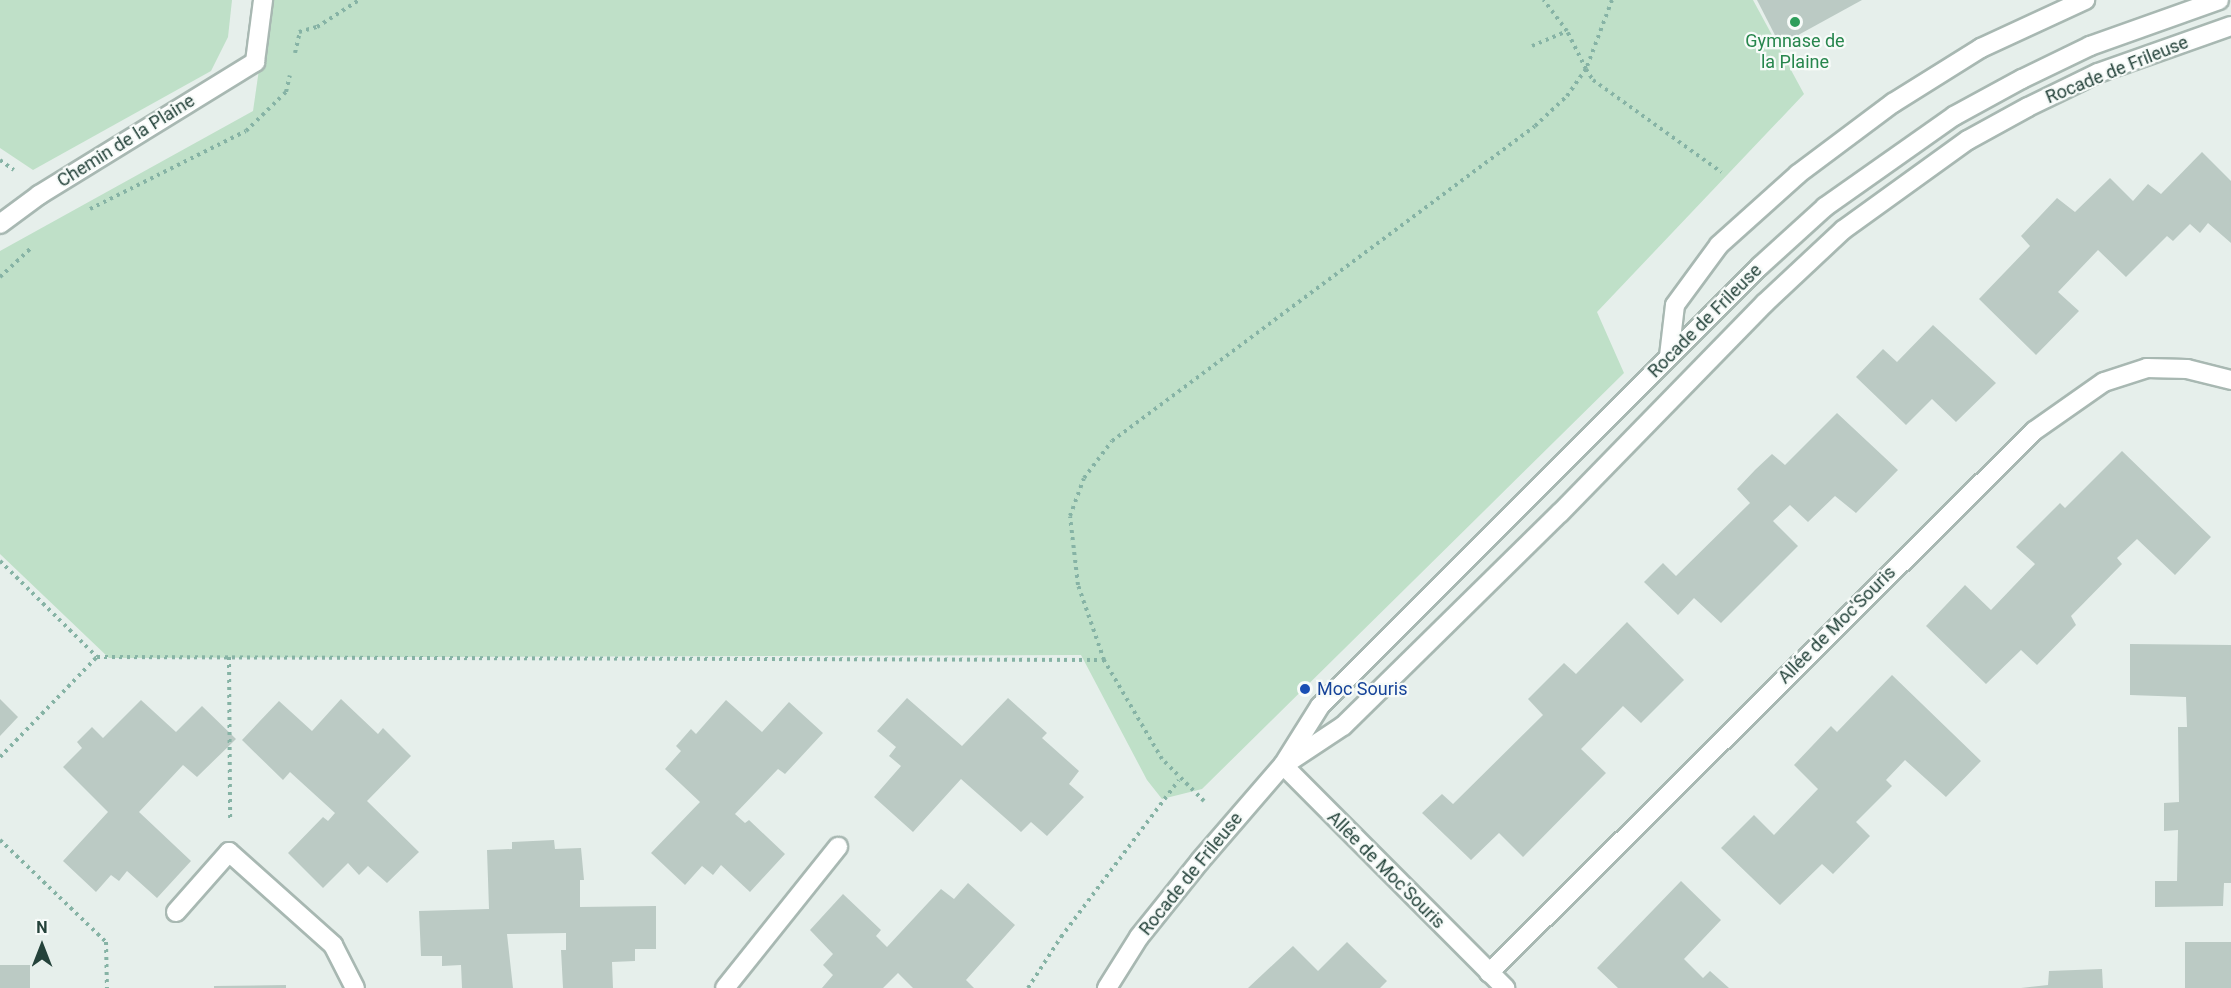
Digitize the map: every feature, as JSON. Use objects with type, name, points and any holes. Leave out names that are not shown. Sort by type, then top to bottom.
[{"type":"street","name":"Chemin de la Plaine","points":[[0,224],[39,195],[255,62],[263,0]]},
{"type":"street","points":[[1669,356],[1675,305],[1719,245],[1798,174],[1893,103],[1981,48],[2085,0]]},
{"type":"street","name":"Rocade de Frileuse","points":[[1107,988],[1139,938],[1230,823],[1283,765],[1320,706],[1669,356],[1825,207],[1954,117],[2090,46],[2219,0]]},
{"type":"street","name":"Rocade de Frileuse","points":[[1283,765],[1343,726],[1560,513],[1765,303],[1868,210],[1968,140],[2028,106],[2098,74],[2231,26]]},
{"type":"street","name":"Allée de Moc'Souris","points":[[1489,973],[2034,432],[2104,382],[2147,368],[2187,369],[2231,380]]},
{"type":"street","name":"Allée de Moc'Souris","points":[[1283,765],[1505,988]]},
{"type":"street","points":[[725,988],[838,847]]},
{"type":"street","points":[[176,912],[229,852],[333,945],[355,988]]},
{"type":"path","points":[[293,62],[300,31],[317,27],[359,0]]},
{"type":"path","points":[[1544,0],[1567,31],[1593,80],[1721,172]]},
{"type":"path","points":[[1230,823],[1179,780],[1162,759],[1104,660],[1078,585],[1071,516],[1084,478],[1112,441],[1535,126],[1567,96],[1586,69],[1612,0]]},
{"type":"path","points":[[1532,46],[1567,31]]},
{"type":"path","points":[[86,210],[246,130],[286,92],[291,72]]},
{"type":"path","points":[[0,277],[33,245]]},
{"type":"path","points":[[0,561],[97,657],[1104,660]]},
{"type":"path","points":[[0,757],[97,657]]},
{"type":"path","points":[[229,657],[229,852]]},
{"type":"path","points":[[1028,988],[1061,937],[1179,780]]},
{"type":"path","points":[[0,840],[106,942],[106,988]]},
{"type":"green space","points":[[0,0],[232,0],[228,37],[211,71],[33,170],[0,148]]},
{"type":"green space","points":[[269,0],[1753,0],[1804,94],[1597,312],[1624,373],[1202,789],[1162,799],[1147,780],[1081,655],[109,658],[0,554],[0,251],[253,111]]},
{"type":"building","name":"Gymnase de la Plaine","points":[[1757,0],[1862,0],[1780,45]]},
{"type":"building","points":[[2202,152],[2231,181],[2231,243],[2208,223],[2200,233],[2190,224],[2173,241],[2167,236],[2126,277],[2098,250],[2058,292],[2079,311],[2036,355],[1979,299],[2030,246],[2021,236],[2057,198],[2075,212],[2110,178],[2133,201],[2148,184],[2161,194]]},
{"type":"building","points":[[1933,325],[1996,383],[1956,422],[1932,399],[1906,425],[1856,377],[1883,349],[1897,362]]},
{"type":"building","points":[[1837,413],[1898,470],[1856,513],[1835,496],[1808,522],[1790,505],[1773,521],[1798,546],[1721,623],[1694,598],[1678,615],[1644,582],[1663,563],[1676,576],[1750,503],[1737,489],[1755,470],[1772,454],[1785,465]]},
{"type":"building","points":[[2122,451],[2211,537],[2175,575],[2137,539],[2117,558],[2122,564],[2071,616],[2076,625],[2037,665],[2021,650],[1986,684],[1926,626],[1965,585],[1991,610],[2035,564],[2016,547],[2060,503],[2065,508]]},
{"type":"building","points":[[1627,622],[1684,680],[1641,723],[1623,706],[1581,749],[1606,773],[1523,857],[1499,833],[1471,860],[1422,813],[1442,794],[1453,804],[1543,715],[1528,699],[1564,663],[1576,674]]},
{"type":"building","points":[[2130,644],[2231,645],[2231,883],[2224,883],[2223,906],[2155,907],[2155,881],[2177,881],[2178,830],[2164,831],[2164,803],[2179,802],[2178,727],[2187,727],[2186,697],[2130,695]]},
{"type":"building","points":[[1892,675],[1981,761],[1946,797],[1905,760],[1886,780],[1892,786],[1856,822],[1870,836],[1833,874],[1822,864],[1780,905],[1721,848],[1754,815],[1774,835],[1818,789],[1794,765],[1831,726],[1837,732]]},
{"type":"building","points":[[907,698],[962,746],[1008,698],[1047,733],[1042,738],[1079,771],[1069,784],[1084,797],[1047,836],[1031,822],[1021,832],[961,779],[913,832],[874,797],[901,766],[889,756],[896,747],[877,731]]},
{"type":"building","points":[[0,699],[18,717],[0,736]]},
{"type":"building","points":[[341,699],[378,734],[383,728],[411,756],[367,801],[419,852],[387,883],[368,866],[359,875],[348,863],[323,888],[288,853],[323,817],[328,821],[335,813],[290,772],[283,780],[242,740],[279,701],[312,731]]},
{"type":"building","points":[[141,700],[176,732],[202,706],[236,739],[197,777],[183,765],[139,812],[191,861],[157,898],[127,871],[119,881],[111,875],[96,892],[63,861],[108,812],[63,767],[82,748],[77,742],[92,727],[103,738]]},
{"type":"building","points":[[726,700],[762,732],[789,702],[823,733],[785,774],[778,769],[735,814],[745,823],[749,820],[785,854],[750,892],[721,865],[713,875],[702,866],[685,885],[651,853],[700,802],[665,769],[681,751],[676,746],[691,729],[696,734]]},
{"type":"building","points":[[554,840],[555,849],[581,848],[584,880],[580,880],[580,907],[656,906],[656,949],[635,949],[635,961],[612,962],[613,988],[563,988],[561,950],[566,950],[566,933],[507,934],[513,988],[462,988],[461,965],[442,966],[442,956],[421,956],[419,911],[489,909],[487,850],[512,849],[512,842]]},
{"type":"building","points":[[1681,881],[1721,920],[1684,959],[1703,978],[1710,971],[1729,988],[1618,988],[1597,968]]},
{"type":"building","points":[[968,883],[1015,925],[966,980],[974,988],[913,988],[898,973],[883,988],[822,988],[833,975],[823,965],[833,954],[810,930],[843,894],[881,930],[876,936],[887,947],[941,889],[954,899]]},
{"type":"building","points":[[1347,942],[1387,981],[1380,988],[1248,988],[1293,946],[1318,971]]},
{"type":"building","points":[[2185,942],[2231,942],[2231,988],[2185,988]]},
{"type":"building","points":[[0,965],[30,965],[30,988],[0,988]]},
{"type":"building","points":[[2102,969],[2103,988],[2021,988],[2048,985],[2049,971]]},
{"type":"building","points":[[286,985],[286,988],[214,988],[214,986]]},
{"type":"place","name":"Gymnase de la Plaine","points":[[1795,22]]},
{"type":"place","name":"Moc Souris","points":[[1305,689]]}]
